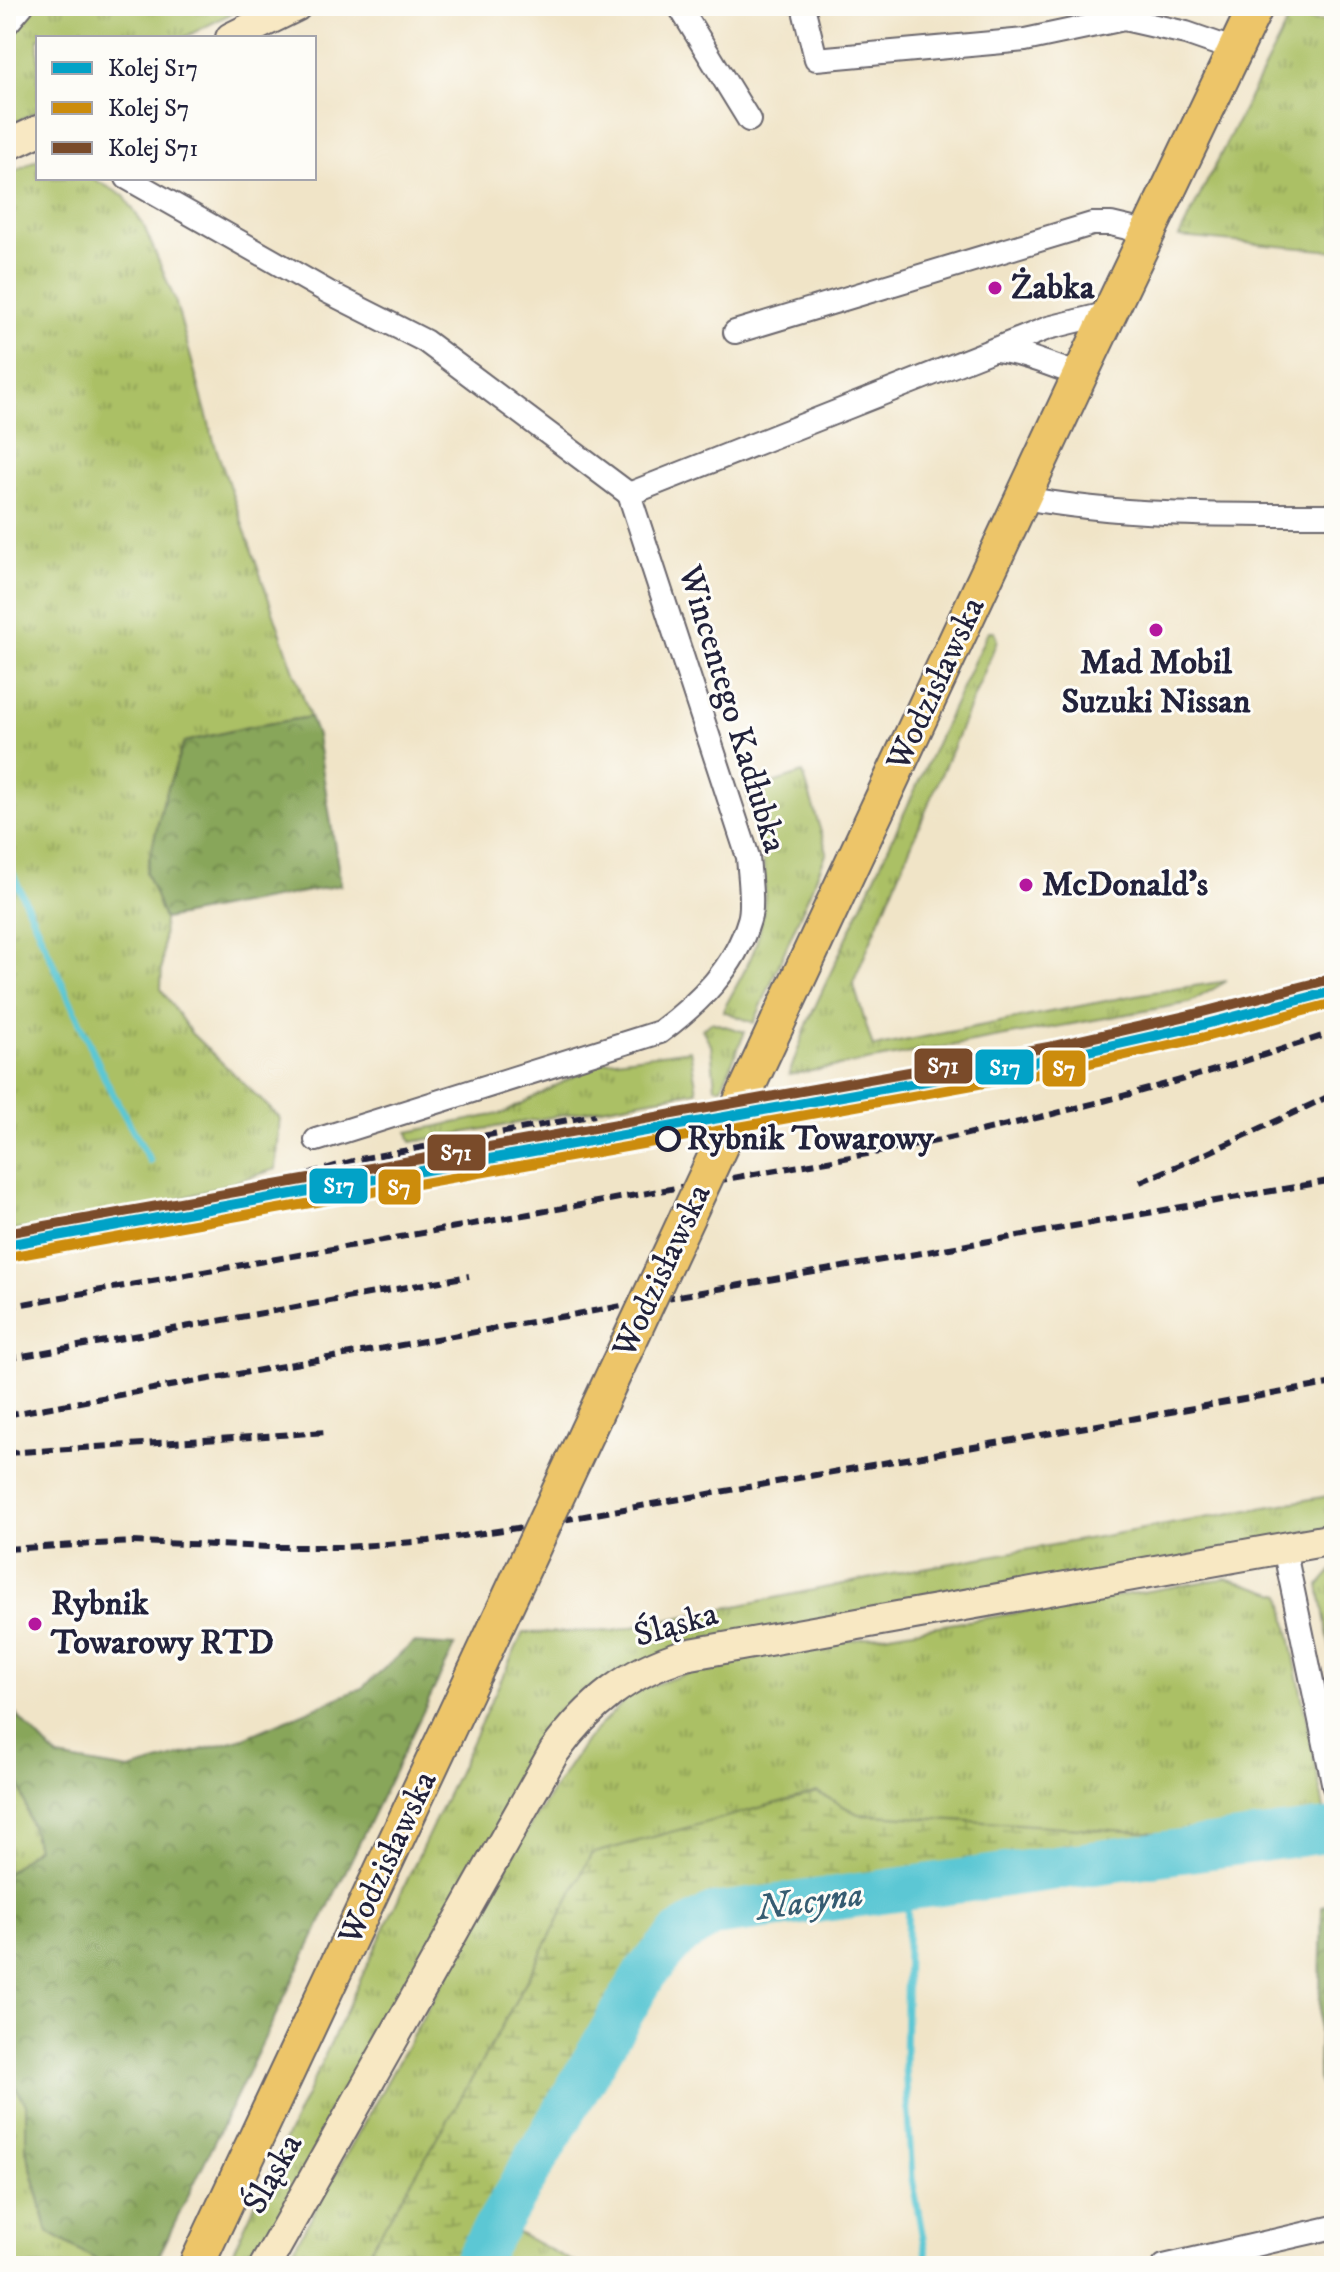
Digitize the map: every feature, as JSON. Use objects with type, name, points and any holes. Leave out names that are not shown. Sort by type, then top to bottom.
[{"type":"main road","name":"Wodzisławska","points":[[196,2266],[1109,313],[1256,6]]},
{"type":"street","points":[[6,25],[22,6]]},
{"type":"street","points":[[235,36],[296,6]]},
{"type":"street","points":[[679,6],[749,120]]},
{"type":"street","points":[[803,6],[816,59],[1025,40],[1124,19],[1186,33],[1235,50]]},
{"type":"street","points":[[6,146],[36,132]]},
{"type":"street","points":[[131,180],[328,292],[425,341],[629,494],[1070,320],[1109,313]]},
{"type":"street","points":[[735,332],[1092,224],[1111,224],[1149,233]]},
{"type":"street","points":[[996,349],[1027,355],[1080,375]]},
{"type":"street","name":"Wincentego Kadłubka","points":[[316,1140],[660,1032],[694,1007],[725,970],[750,918],[748,857],[629,494]]},
{"type":"street","points":[[1024,498],[1071,506],[1173,515],[1334,515]]},
{"type":"street","name":"Śląska","points":[[265,2266],[554,1752],[573,1728],[615,1688],[654,1665],[685,1655],[1334,1539]]},
{"type":"street","points":[[1284,1548],[1334,1787]]},
{"type":"street","points":[[1164,2266],[1334,2227]]},
{"type":"green space","points":[[36,6],[246,6],[187,36],[36,36],[36,112],[6,127],[6,42]]},
{"type":"green space","points":[[1293,11],[1312,21],[1334,21],[1334,251],[1179,237]]},
{"type":"green space","points":[[36,160],[36,180],[96,180],[124,196],[144,226],[175,300],[215,445],[310,717],[184,742],[164,799],[146,872],[164,919],[161,989],[191,1033],[280,1118],[276,1169],[163,1204],[6,1232],[6,176]]},
{"type":"green space","points":[[988,631],[994,631],[997,640],[989,661],[853,983],[873,1047],[1141,994],[1227,981],[1189,1003],[789,1075],[808,1022]]},
{"type":"green space","points":[[310,717],[317,736],[341,885],[164,919],[146,872],[164,799],[184,742]]},
{"type":"green space","points":[[803,773],[827,852],[754,1023],[723,1011],[753,953],[764,903],[764,867],[746,792]]},
{"type":"green space","points":[[711,1022],[745,1032],[722,1087],[715,1087],[711,1045],[702,1029]]},
{"type":"green space","points":[[690,1050],[697,1091],[411,1142],[408,1132],[504,1113],[601,1062]]},
{"type":"green space","points":[[1334,1495],[1334,1527],[609,1679],[566,1712],[253,2266],[226,2266],[523,1633],[613,1631],[912,1570]]},
{"type":"green space","points":[[1334,1568],[1334,1671],[1319,1585]]},
{"type":"green space","points":[[1226,1578],[1282,1595],[1326,1819],[1100,1856],[687,1914],[452,2266],[284,2266],[532,1822],[586,1740],[634,1691],[722,1662]]},
{"type":"green space","points":[[413,1643],[455,1646],[154,2266],[107,2266],[48,2232],[26,2148],[26,2104],[6,2071],[6,1874],[37,1848],[14,1763],[6,1704],[58,1758],[129,1770],[244,1738],[362,1688]]},
{"type":"green space","points":[[6,1704],[14,1763],[37,1848],[6,1874]]},
{"type":"green space","points":[[817,1792],[858,1814],[1174,1834],[1190,1857],[709,1923],[674,1952],[614,2045],[485,2266],[360,2266],[481,2063],[591,1854]]},
{"type":"green space","points":[[1334,1903],[1334,2125],[1318,2078],[1322,1906]]},
{"type":"green space","points":[[6,2071],[26,2104],[26,2149],[48,2232],[107,2266],[6,2266]]},
{"type":"green space","points":[[512,2230],[581,2266],[494,2266]]},
{"type":"waterway","points":[[6,859],[109,1087],[150,1161]]},
{"type":"waterway","name":"Nacyna","points":[[473,2266],[646,1972],[678,1936],[713,1915],[1334,1830]]},
{"type":"waterway","points":[[908,1889],[905,2067],[912,2178],[928,2266]]},
{"type":"railway","points":[[6,1307],[912,1146],[1125,1095],[1334,1032]]},
{"type":"railway","points":[[1140,1182],[1334,1094]]},
{"type":"railway","points":[[117,1224],[185,1209],[360,1159],[595,1115]]},
{"type":"railway","points":[[6,1415],[1334,1180]]},
{"type":"railway","points":[[6,1359],[469,1276]]},
{"type":"railway","points":[[6,1549],[133,1542],[344,1547],[429,1541],[1334,1383]]},
{"type":"railway","points":[[6,1453],[326,1432]]},
{"type":"rail line","name":"S71","points":[[6,1233],[1054,1046],[1331,979]]},
{"type":"rail line","name":"S17","points":[[6,1245],[1056,1058],[1334,991]]},
{"type":"rail line","name":"S7","points":[[8,1257],[1058,1070],[1201,1038],[1334,1003]]},
{"type":"place","name":"Żabka","points":[[995,288]]},
{"type":"place","name":"Mad Mobil Suzuki Nissan","points":[[1156,630]]},
{"type":"place","name":"McDonald's","points":[[1026,885]]},
{"type":"place","name":"Rybnik Towarowy","points":[[668,1139]]},
{"type":"place","name":"Rybnik Towarowy RTD","points":[[35,1624]]}]
